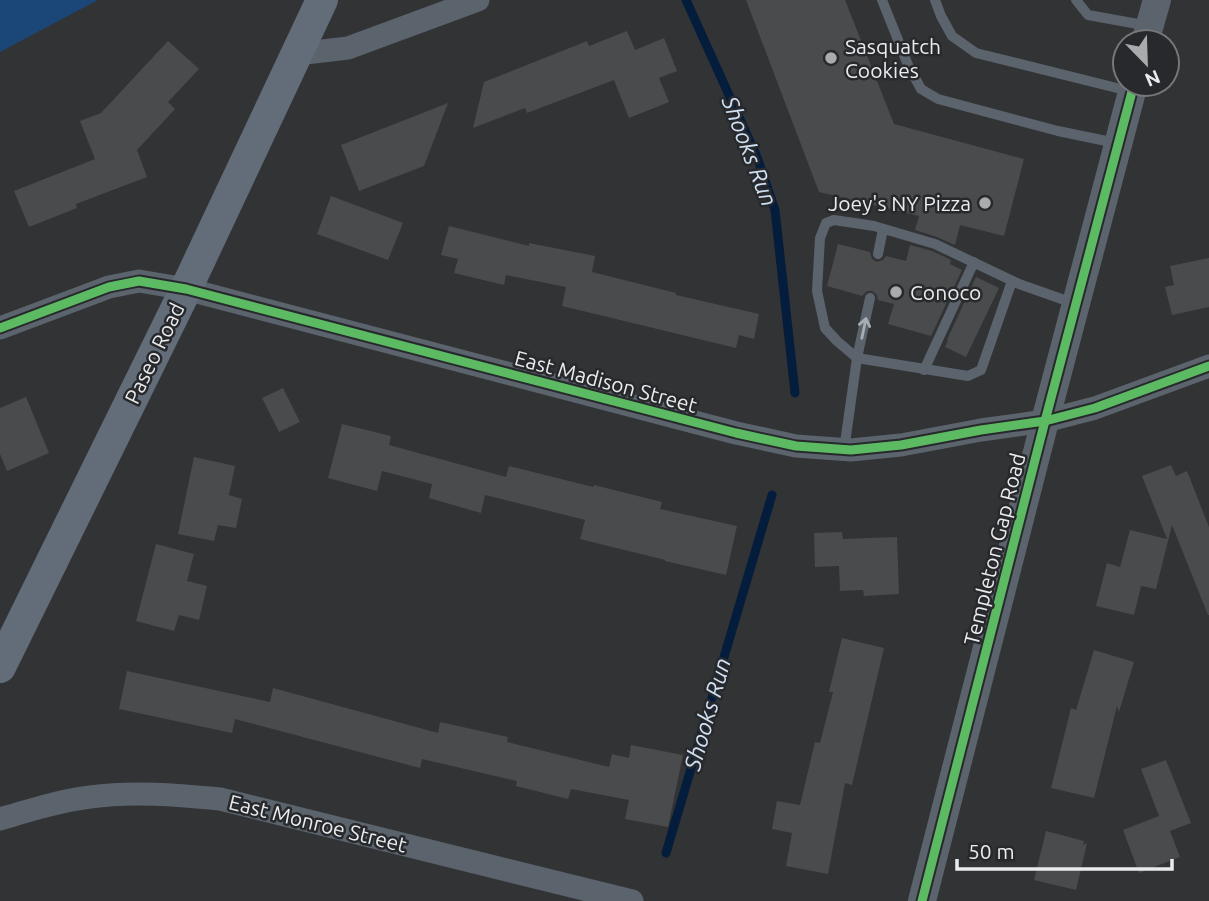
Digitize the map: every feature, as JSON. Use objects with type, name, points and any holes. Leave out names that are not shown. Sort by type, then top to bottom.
[{"type":"main road","name":"Paseo Road","points":[[0,667],[186,289],[321,0]]},
{"type":"street","points":[[296,54],[348,48],[478,0]]},
{"type":"street","name":"Templeton Gap Road","points":[[922,901],[1130,98]]},
{"type":"street","name":"East Madison Street","points":[[0,328],[109,287],[139,281],[186,289],[736,433],[796,446],[844,450],[901,445],[1045,421],[1095,408],[1209,366]]},
{"type":"street","name":"East Monroe Street","points":[[0,819],[41,806],[90,797],[135,794],[220,799],[632,901]]},
{"type":"lane","points":[[882,0],[908,65],[921,89],[938,99],[1118,144]]},
{"type":"lane","points":[[935,0],[952,36],[976,54],[1111,83]]},
{"type":"lane","points":[[1076,0],[1088,15],[1151,23]]},
{"type":"lane","points":[[1012,281],[981,370],[968,376],[857,358],[825,328],[817,291],[820,238],[826,223],[834,220],[883,229],[935,244],[1012,281],[1076,304]]},
{"type":"lane","points":[[878,254],[883,229]]},
{"type":"lane","points":[[924,370],[974,262]]},
{"type":"lane","points":[[844,450],[857,358],[870,298]]},
{"type":"shaded area","points":[[0,0],[98,0],[0,52]]},
{"type":"building","points":[[746,0],[845,0],[894,124],[1024,159],[1004,236],[960,225],[955,245],[915,230],[919,216],[819,192]]},
{"type":"building","points":[[627,31],[635,50],[664,38],[677,71],[659,78],[669,102],[629,118],[614,80],[527,113],[525,108],[473,128],[484,82],[587,41],[589,46]]},
{"type":"building","points":[[168,41],[199,69],[168,102],[175,109],[137,150],[147,177],[76,204],[77,208],[29,227],[14,191],[95,159],[80,121],[101,113]]},
{"type":"building","points":[[448,103],[424,166],[359,191],[341,145]]},
{"type":"building","points":[[331,196],[403,223],[388,260],[317,234]]},
{"type":"building","points":[[449,226],[529,246],[529,243],[595,256],[592,272],[759,314],[754,339],[739,335],[736,348],[562,306],[566,287],[506,275],[504,285],[454,273],[458,259],[441,255]]},
{"type":"building","name":"Conoco","points":[[838,244],[870,252],[872,259],[877,262],[886,256],[906,261],[910,245],[951,260],[950,264],[962,270],[931,336],[888,324],[894,304],[878,300],[872,291],[867,291],[862,296],[827,286]]},
{"type":"building","points":[[1209,258],[1209,307],[1172,315],[1165,287],[1174,285],[1170,266]]},
{"type":"building","name":"Conoco","points":[[976,277],[999,288],[966,357],[945,347]]},
{"type":"building","points":[[283,388],[300,422],[279,432],[262,398]]},
{"type":"building","points":[[26,397],[49,453],[7,471],[0,454],[0,408]]},
{"type":"building","points":[[342,424],[391,436],[389,445],[506,477],[509,466],[662,502],[660,509],[737,526],[726,575],[580,539],[585,520],[485,495],[481,513],[429,498],[432,484],[382,471],[377,491],[328,478]]},
{"type":"building","points":[[194,457],[235,466],[229,495],[242,499],[236,528],[218,525],[214,541],[178,534]]},
{"type":"building","points":[[1171,465],[1176,476],[1187,471],[1209,527],[1209,615],[1172,525],[1156,589],[1141,586],[1134,615],[1096,606],[1107,563],[1120,567],[1130,530],[1167,539],[1142,476]]},
{"type":"building","points":[[842,532],[843,539],[897,537],[899,594],[864,596],[863,590],[840,591],[839,566],[815,567],[814,533]]},
{"type":"building","points":[[156,544],[194,554],[187,581],[207,586],[199,620],[179,615],[174,631],[136,621]]},
{"type":"building","points":[[842,638],[884,648],[852,785],[845,783],[828,874],[786,866],[792,833],[772,829],[777,801],[800,805],[815,742],[820,743],[833,692],[829,692]]},
{"type":"building","points":[[1094,650],[1134,662],[1119,712],[1117,706],[1094,798],[1051,788],[1071,708],[1076,710]]},
{"type":"building","points":[[127,671],[270,702],[273,688],[438,733],[440,722],[508,737],[507,742],[609,767],[612,754],[629,758],[631,745],[683,755],[668,827],[625,819],[629,800],[571,789],[568,799],[516,786],[517,781],[422,759],[420,768],[235,719],[232,733],[119,709]]},
{"type":"building","points":[[1166,760],[1191,823],[1170,831],[1180,857],[1139,873],[1123,830],[1159,816],[1141,769]]},
{"type":"building","points":[[1046,831],[1084,841],[1083,845],[1087,843],[1076,890],[1034,880]]},
{"type":"waterway","name":"Shooks Run","points":[[686,0],[757,157],[775,210],[795,393]]},
{"type":"waterway","name":"Shooks Run","points":[[666,853],[772,495]]},
{"type":"cycle path","points":[[922,901],[1130,98]]},
{"type":"cycle path","points":[[0,328],[109,287],[139,281],[186,289],[736,433],[796,446],[851,450],[901,445],[1045,421],[1095,408],[1209,366]]},
{"type":"place","name":"Sasquatch Cookies","points":[[831,58]]},
{"type":"place","name":"Joey's NY Pizza","points":[[985,203]]},
{"type":"place","name":"Conoco","points":[[896,292]]}]
